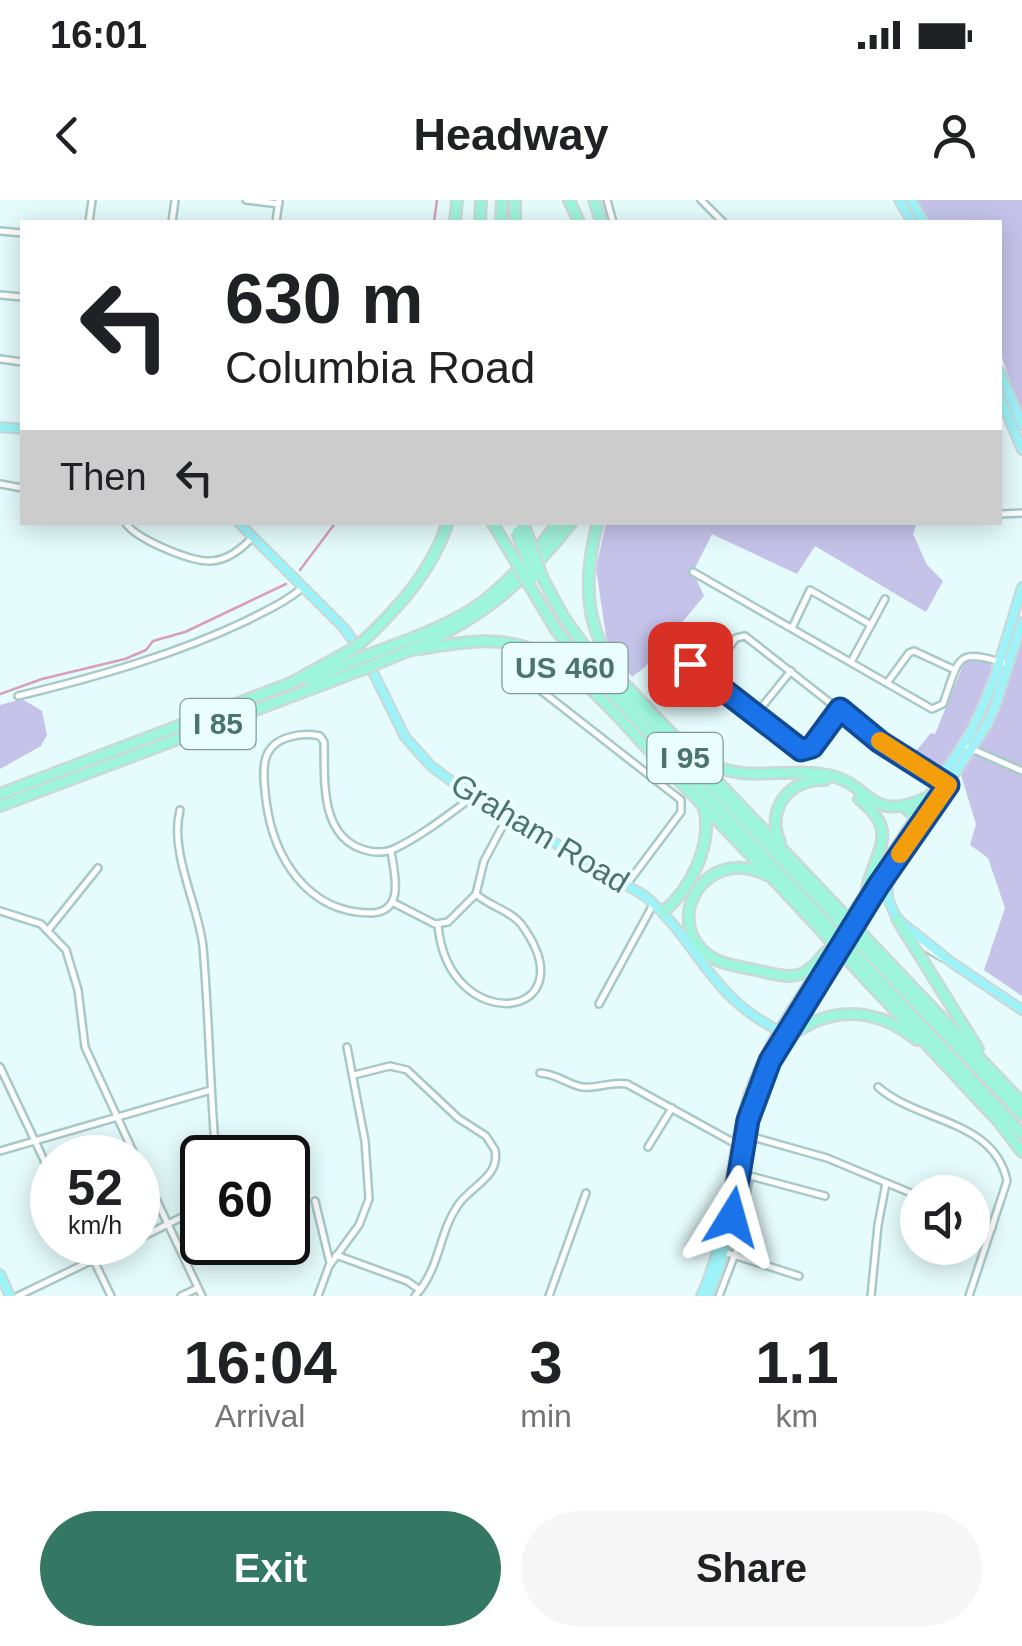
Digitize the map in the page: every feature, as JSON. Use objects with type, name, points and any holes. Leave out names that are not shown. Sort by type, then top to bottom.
[{"type":"highway","name":"I 85","points":[[0,806],[357,660],[362,642],[412,590],[447,525]]},
{"type":"highway","points":[[494,525],[510,552],[535,580]]},
{"type":"highway","name":"US 460","points":[[268,692],[294,686],[357,660],[374,659],[471,610],[527,559],[555,525]]},
{"type":"highway","points":[[374,659],[411,650],[486,610],[570,525]]},
{"type":"highway","points":[[597,525],[588,575],[590,611],[604,650],[630,687]]},
{"type":"highway","name":"I 95","points":[[518,526],[535,580],[577,656],[828,917]]},
{"type":"highway","name":"I 95","points":[[535,580],[550,593],[598,665],[857,948],[1022,1116]]},
{"type":"highway","name":"US 460","points":[[550,593],[603,661],[786,852],[828,917],[1022,1102]]},
{"type":"highway","name":"US 460","points":[[411,650],[490,641],[524,647],[548,657],[570,672],[773,878],[828,917]]},
{"type":"highway","name":"I 85","points":[[0,794],[268,692]]},
{"type":"highway","points":[[616,698],[679,780]]},
{"type":"highway","points":[[691,752],[719,769],[738,774],[830,775],[874,803],[904,806],[928,798]]},
{"type":"highway","points":[[786,852],[775,827],[782,799],[808,780],[835,782],[867,805],[881,826],[882,853],[867,888]]},
{"type":"highway","points":[[663,912],[674,902],[706,846],[704,806]]},
{"type":"highway","points":[[904,806],[919,819]]},
{"type":"highway","points":[[773,878],[738,866],[705,880],[693,898],[689,914],[691,930],[701,948],[723,962],[789,976],[806,972],[830,950]]},
{"type":"highway","points":[[897,918],[990,1068]]},
{"type":"highway","name":"US 460","points":[[857,948],[950,1070],[1022,1152]]},
{"type":"highway","name":"I 95","points":[[857,948],[1022,1134]]},
{"type":"highway","points":[[783,1032],[793,1034],[829,1016],[872,1016],[905,1030],[950,1070]]},
{"type":"main road","points":[[1002,377],[1022,425]]},
{"type":"main road","points":[[1002,402],[1022,450]]},
{"type":"main road","name":"Graham Road","points":[[241,525],[354,641],[398,727],[444,777],[654,903],[723,991],[748,1012],[783,1032]]},
{"type":"main road","points":[[1005,663],[1022,587]]},
{"type":"main road","points":[[722,1251],[742,1134],[783,1032],[867,888],[968,747],[1022,622]]},
{"type":"main road","points":[[783,1032],[887,873],[928,798],[944,783]]},
{"type":"main road","points":[[887,873],[888,899],[897,918],[951,962],[1022,1010]]},
{"type":"main road","points":[[704,1296],[722,1251],[739,1173],[740,1146]]},
{"type":"main road","points":[[0,1274],[10,1296]]},
{"type":"street","points":[[246,200],[279,202]]},
{"type":"street","points":[[700,200],[721,220]]},
{"type":"street","points":[[126,525],[142,538],[204,561],[226,557],[252,538]]},
{"type":"street","points":[[692,572],[932,709],[943,704],[960,660],[970,654],[1005,663]]},
{"type":"street","points":[[18,696],[199,642],[286,601],[302,588]]},
{"type":"street","points":[[792,629],[810,590],[871,625]]},
{"type":"street","points":[[851,662],[885,599]]},
{"type":"street","points":[[707,677],[738,636],[745,636],[880,742],[944,783]]},
{"type":"street","points":[[670,647],[801,750],[810,748],[840,709]]},
{"type":"street","points":[[887,683],[916,651],[955,670]]},
{"type":"street","points":[[516,671],[681,800],[681,812],[628,884]]},
{"type":"street","points":[[756,714],[792,671]]},
{"type":"street","points":[[391,850],[396,886],[392,902],[373,913],[324,900],[295,878],[277,850],[268,818],[263,773],[267,752],[280,740],[317,734],[324,746],[328,810],[338,832],[362,849],[391,850],[474,796]]},
{"type":"street","points":[[968,747],[1022,771]]},
{"type":"street","points":[[180,810],[179,838],[203,945],[215,1135]]},
{"type":"street","points":[[392,902],[438,925],[448,922],[476,894],[481,868],[508,816]]},
{"type":"street","points":[[49,930],[98,868]]},
{"type":"street","points":[[438,925],[444,955],[458,977],[488,1002],[513,1005],[530,995],[538,984],[538,956],[516,920],[476,894]]},
{"type":"street","points":[[599,1004],[654,903]]},
{"type":"street","points":[[0,912],[22,916],[49,930],[61,942],[72,962],[84,1047],[125,1135]]},
{"type":"street","points":[[318,1296],[330,1263],[359,1224],[370,1192],[348,1047]]},
{"type":"street","points":[[0,1066],[34,1135]]},
{"type":"street","points":[[336,1255],[407,1281],[417,1293],[434,1269],[459,1203],[493,1170],[496,1150],[486,1136],[458,1118],[407,1070],[390,1066],[354,1075]]},
{"type":"street","points":[[540,1073],[583,1087],[626,1084],[740,1146]]},
{"type":"street","points":[[878,1087],[890,1098],[974,1133],[1004,1164],[1007,1181],[970,1296]]},
{"type":"street","points":[[54,1135],[212,1090]]},
{"type":"street","points":[[648,1147],[672,1108]]},
{"type":"street","points":[[742,1134],[827,1158],[900,1189]]},
{"type":"street","points":[[0,1150],[30,1142]]},
{"type":"street","points":[[739,1173],[826,1196]]},
{"type":"street","points":[[719,1296],[736,1255],[750,1176]]},
{"type":"street","points":[[871,1296],[886,1183]]},
{"type":"street","points":[[549,1296],[586,1193]]},
{"type":"street","points":[[315,1201],[330,1263]]},
{"type":"street","points":[[160,1207],[202,1296]]},
{"type":"street","points":[[160,1228],[180,1218]]},
{"type":"street","points":[[722,1251],[799,1276]]},
{"type":"street","points":[[18,1296],[83,1265]]},
{"type":"street","points":[[96,1265],[111,1296]]},
{"type":"street","points":[[181,1296],[198,1288]]},
{"type":"shaded area","points":[[909,200],[1022,200],[1022,417],[1002,357],[1002,220],[921,220]]},
{"type":"shaded area","points":[[606,525],[916,525],[913,534],[927,565],[943,581],[926,612],[815,546],[797,574],[712,534],[693,572],[704,596],[645,667],[632,677],[607,643],[596,568]]},
{"type":"shaded area","points":[[1022,639],[1022,996],[984,970],[1005,908],[988,858],[970,845],[976,824],[961,775],[1003,700]]},
{"type":"shaded area","points":[[967,656],[990,662],[992,668],[971,721],[940,770],[935,771],[911,757],[931,733],[935,734]]},
{"type":"shaded area","points":[[22,699],[42,711],[47,735],[41,746],[0,769],[0,705]]},
{"type":"waterway","points":[[434,220],[437,200]]},
{"type":"waterway","points":[[300,570],[334,525]]},
{"type":"waterway","points":[[0,694],[42,679],[125,659],[146,650],[153,641],[185,632],[286,584]]},
{"type":"slow traffic","points":[[880,741],[948,785],[900,854]]},
{"type":"route","points":[[690,664],[801,750],[812,747],[840,709],[880,742],[948,785],[878,886],[770,1061],[748,1120],[732,1217]]}]
